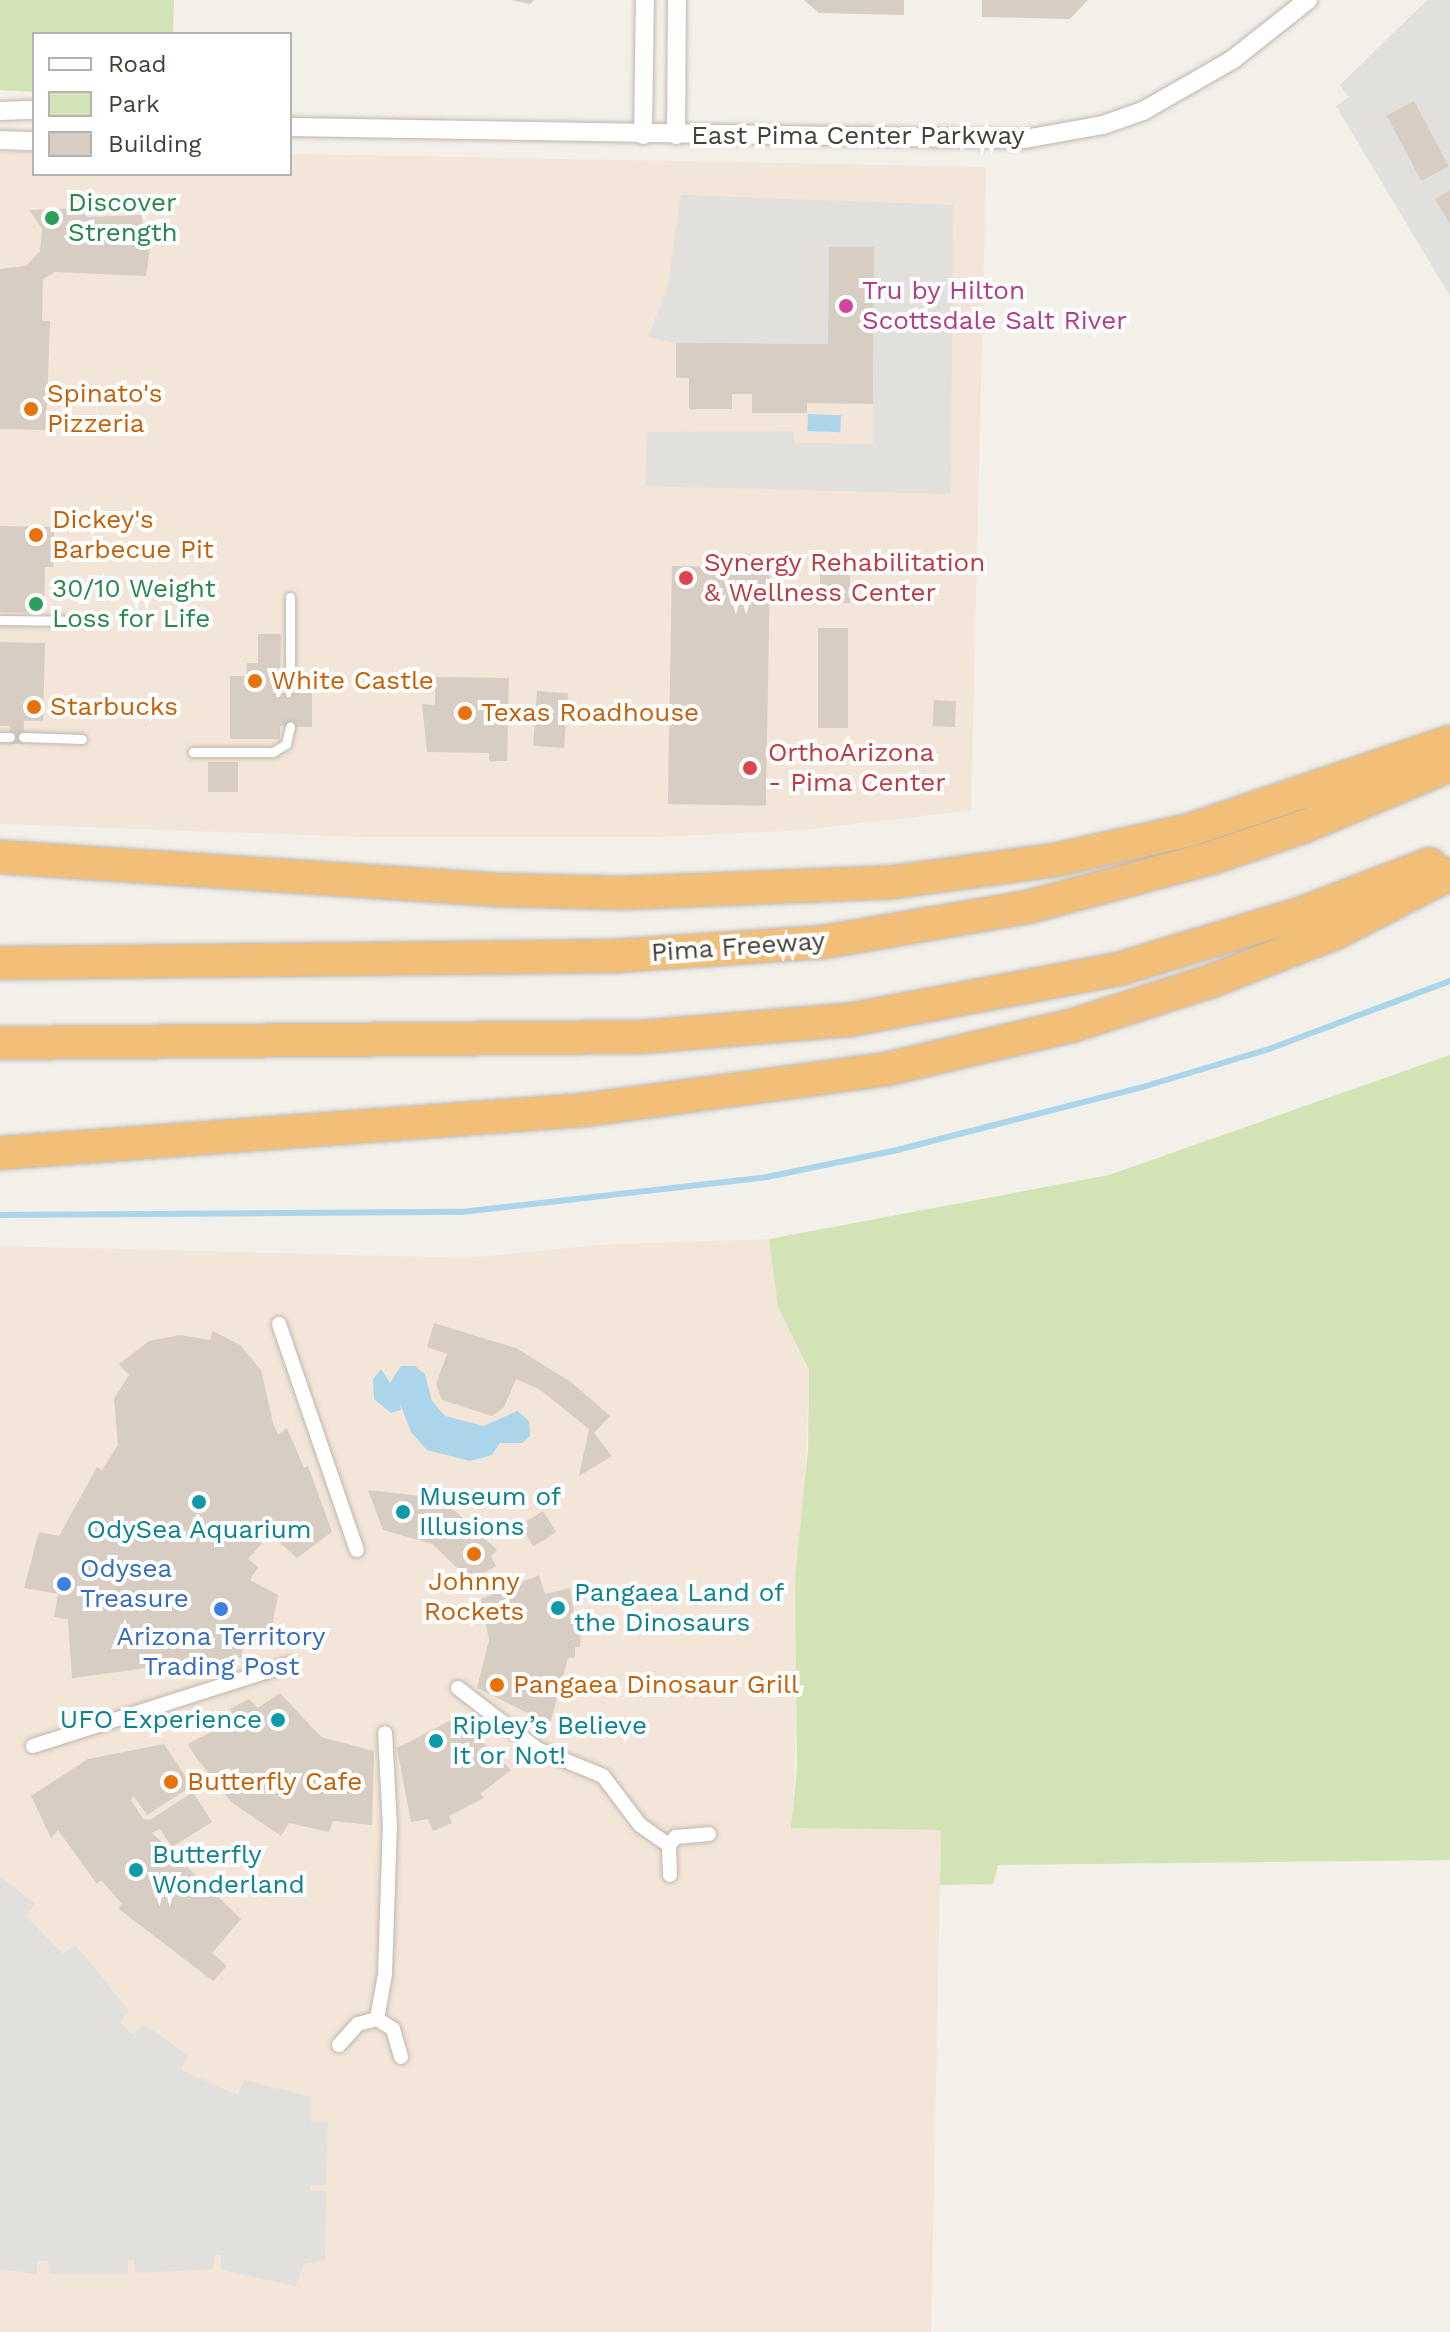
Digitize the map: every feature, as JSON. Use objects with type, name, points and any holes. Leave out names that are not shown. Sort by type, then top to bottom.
[{"type":"highway","points":[[0,857],[553,891],[893,882],[1055,860],[1190,830],[1450,742]]},
{"type":"highway","name":"Pima Freeway","points":[[0,963],[614,956],[823,942],[1028,907],[1196,862],[1305,826],[1450,765]]},
{"type":"highway","points":[[0,1043],[641,1037],[849,1020],[1119,969],[1300,914],[1450,855]]},
{"type":"highway","points":[[0,1153],[584,1110],[887,1069],[1071,1026],[1214,980],[1335,933],[1450,874]]},
{"type":"street","points":[[645,0],[659,135]]},
{"type":"street","points":[[659,135],[677,0]]},
{"type":"street","name":"East Pima Center Parkway","points":[[292,127],[987,141],[1089,128],[1143,111],[1193,85],[1308,0]]},
{"type":"street","points":[[0,111],[32,110]]},
{"type":"street","points":[[0,140],[32,141]]},
{"type":"street","points":[[279,1324],[357,1550]]},
{"type":"street","points":[[33,1746],[290,1664]]},
{"type":"street","points":[[458,1688],[537,1749],[603,1776],[640,1825],[669,1845]]},
{"type":"street","points":[[377,2019],[385,1974],[390,1827],[385,1733]]},
{"type":"street","points":[[669,1845],[686,1833],[709,1834]]},
{"type":"street","points":[[669,1845],[670,1875]]},
{"type":"street","points":[[339,2045],[358,2024],[377,2019],[393,2029],[401,2057]]},
{"type":"lane","points":[[290,597],[290,687]]},
{"type":"lane","points":[[0,620],[83,621]]},
{"type":"lane","points":[[193,752],[273,752],[286,744],[290,726]]},
{"type":"lane","points":[[23,737],[82,739]]},
{"type":"shaded area","points":[[1427,0],[1450,0],[1450,296],[1336,106],[1349,97],[1340,85]]},
{"type":"shaded area","points":[[0,152],[32,152],[32,176],[292,176],[292,154],[986,167],[971,810],[805,830],[655,837],[364,837],[0,824]]},
{"type":"shaded area","points":[[681,195],[953,205],[951,494],[645,486],[647,432],[794,431],[794,443],[873,444],[874,248],[828,344],[676,343],[648,337],[668,286]]},
{"type":"shaded area","points":[[769,1239],[778,1307],[809,1370],[792,1828],[941,1830],[931,2332],[0,2332],[0,1246],[467,1258],[600,1245]]},
{"type":"shaded area","points":[[0,1876],[35,1904],[26,1916],[63,1954],[76,1945],[129,2011],[120,2022],[133,2035],[143,2024],[188,2055],[181,2070],[238,2095],[244,2080],[311,2097],[311,2122],[328,2122],[326,2184],[310,2186],[312,2191],[326,2191],[325,2260],[304,2264],[296,2286],[221,2270],[221,2255],[215,2255],[213,2269],[135,2273],[134,2259],[128,2260],[128,2274],[49,2274],[48,2261],[37,2261],[37,2274],[0,2269]]},
{"type":"green space","points":[[0,0],[174,0],[173,32],[32,32],[32,92],[0,90]]},
{"type":"green space","points":[[1450,1055],[1450,1860],[998,1865],[993,1884],[940,1885],[941,1830],[791,1828],[797,1769],[795,1577],[808,1450],[809,1370],[778,1307],[769,1239],[1109,1175]]},
{"type":"water","points":[[808,414],[841,415],[840,432],[807,431]]},
{"type":"water","points":[[401,1366],[415,1366],[425,1374],[432,1401],[445,1416],[484,1426],[517,1411],[529,1421],[530,1436],[522,1443],[500,1443],[492,1455],[470,1461],[427,1450],[411,1432],[400,1403],[401,1410],[391,1413],[374,1399],[373,1379],[381,1369],[390,1383]]},
{"type":"building","points":[[511,0],[534,0],[530,4]]},
{"type":"building","points":[[804,0],[904,0],[904,15],[819,13]]},
{"type":"building","points":[[982,0],[1088,0],[1070,19],[982,17]]},
{"type":"building","points":[[1414,101],[1449,166],[1421,181],[1387,116]]},
{"type":"building","points":[[1450,190],[1450,224],[1435,199]]},
{"type":"building","points":[[86,208],[86,217],[142,215],[143,248],[150,247],[146,276],[55,272],[43,279],[42,321],[50,321],[46,430],[0,429],[0,269],[26,266],[40,251],[42,229],[29,210]]},
{"type":"building","points":[[829,247],[874,247],[873,404],[807,403],[807,413],[752,413],[752,394],[732,394],[732,409],[689,409],[689,378],[676,378],[676,343],[828,344]]},
{"type":"building","points":[[0,526],[54,527],[53,567],[45,567],[44,613],[0,612]]},
{"type":"building","points":[[820,557],[850,557],[850,603],[820,603]]},
{"type":"building","points":[[672,566],[770,568],[766,806],[668,804]]},
{"type":"building","points":[[818,628],[848,628],[848,728],[818,728]]},
{"type":"building","name":"White Castle","points":[[258,634],[281,634],[280,687],[312,687],[312,727],[280,726],[280,739],[230,739],[230,676],[246,676],[247,663],[258,663]]},
{"type":"building","points":[[0,642],[45,643],[43,721],[24,721],[23,744],[10,744],[10,726],[0,726]]},
{"type":"building","name":"Texas Roadhouse","points":[[435,677],[509,678],[507,761],[489,761],[489,753],[427,752],[422,704],[435,705]]},
{"type":"building","points":[[537,691],[568,693],[564,748],[533,746]]},
{"type":"building","points":[[934,700],[956,701],[955,727],[933,726]]},
{"type":"building","points":[[208,762],[238,762],[238,792],[208,792]]},
{"type":"building","points":[[434,1323],[516,1348],[571,1382],[610,1416],[594,1433],[612,1456],[579,1476],[589,1429],[539,1389],[516,1379],[504,1407],[492,1416],[442,1400],[436,1384],[447,1354],[427,1347]]},
{"type":"building","name":"OdySea Aquarium","points":[[213,1331],[240,1345],[261,1370],[278,1435],[287,1428],[304,1468],[308,1466],[332,1532],[297,1558],[270,1534],[248,1559],[258,1567],[250,1580],[278,1595],[269,1643],[243,1645],[242,1657],[213,1661],[212,1665],[192,1668],[192,1662],[72,1678],[68,1619],[54,1617],[58,1594],[24,1588],[39,1532],[59,1536],[97,1467],[102,1470],[118,1445],[114,1399],[129,1375],[119,1364],[149,1341],[180,1335],[210,1340]]},
{"type":"building","points":[[368,1490],[422,1496],[455,1511],[497,1550],[491,1556],[496,1566],[471,1581],[432,1544],[383,1530]]},
{"type":"building","points":[[543,1511],[556,1532],[533,1547],[520,1525]]},
{"type":"building","points":[[539,1575],[545,1594],[570,1588],[575,1617],[582,1617],[580,1647],[575,1647],[575,1657],[568,1658],[550,1724],[477,1688],[489,1640],[481,1599]]},
{"type":"building","points":[[280,1693],[321,1737],[374,1751],[372,1825],[333,1821],[329,1832],[289,1823],[281,1836],[231,1802],[195,1756],[188,1744],[235,1719],[230,1709],[249,1699],[258,1708]]},
{"type":"building","points":[[457,1717],[511,1770],[480,1794],[484,1798],[449,1816],[452,1823],[433,1831],[428,1819],[411,1822],[397,1748]]},
{"type":"building","name":"Butterfly Wonderland","points":[[164,1744],[192,1786],[147,1815],[134,1796],[131,1800],[143,1819],[150,1820],[193,1792],[212,1822],[172,1847],[160,1829],[152,1833],[241,1919],[212,1953],[227,1966],[213,1981],[119,1909],[122,1904],[101,1880],[97,1884],[58,1830],[51,1838],[31,1796],[88,1759]]},
{"type":"waterway","points":[[0,1215],[461,1212],[767,1177],[897,1150],[1146,1086],[1269,1049],[1450,981]]},
{"type":"place","name":"Discover Strength","points":[[52,218]]},
{"type":"place","name":"Tru by Hilton Scottsdale Salt River","points":[[846,306]]},
{"type":"place","name":"Spinato's Pizzeria","points":[[31,409]]},
{"type":"place","name":"Dickey's Barbecue Pit","points":[[36,535]]},
{"type":"place","name":"Synergy Rehabilitation & Wellness Center","points":[[686,578]]},
{"type":"place","name":"30/10 Weight Loss for Life","points":[[36,604]]},
{"type":"place","name":"White Castle","points":[[255,681]]},
{"type":"place","name":"Starbucks","points":[[34,707]]},
{"type":"place","name":"Texas Roadhouse","points":[[465,713]]},
{"type":"place","name":"OrthoArizona - Pima Center","points":[[750,768]]},
{"type":"place","name":"OdySea Aquarium","points":[[199,1502]]},
{"type":"place","name":"Museum of Illusions","points":[[403,1512]]},
{"type":"place","name":"Johnny Rockets","points":[[474,1554]]},
{"type":"place","name":"Odysea Treasure","points":[[64,1584]]},
{"type":"place","name":"Pangaea Land of the Dinosaurs","points":[[558,1608]]},
{"type":"place","name":"Arizona Territory Trading Post","points":[[221,1609]]},
{"type":"place","name":"Pangaea Dinosaur Grill","points":[[497,1685]]},
{"type":"place","name":"UFO Experience","points":[[278,1720]]},
{"type":"place","name":"Ripley’s Believe It or Not!","points":[[436,1741]]},
{"type":"place","name":"Butterfly Cafe","points":[[171,1782]]},
{"type":"place","name":"Butterfly Wonderland","points":[[136,1870]]}]
